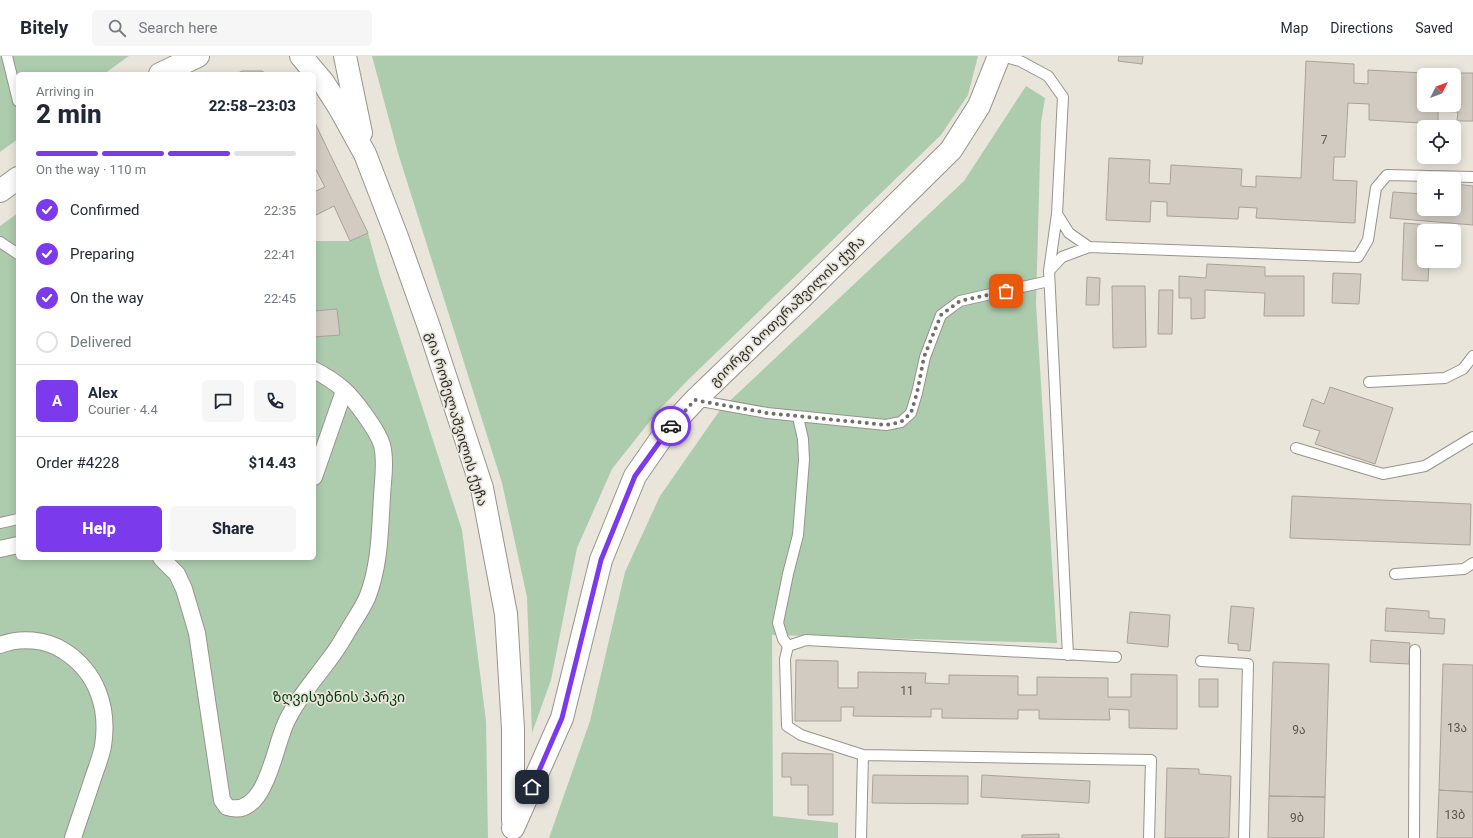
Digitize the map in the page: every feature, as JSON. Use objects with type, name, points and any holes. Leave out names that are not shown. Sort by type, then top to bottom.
[{"type":"street","points":[[161,72],[176,56]]},
{"type":"street","points":[[163,72],[198,56]]},
{"type":"street","name":"გია რომელაშვილის ქუჩა","points":[[301,56],[315,72]]},
{"type":"street","name":"გია რომელაშვილის ქუჩა","points":[[345,56],[365,154]]},
{"type":"street","name":"გიორგი ბოთერაშვილის ქუჩა","points":[[513,833],[562,718],[601,560],[635,476],[667,430],[695,400],[803,296],[950,150],[979,106],[999,56]]},
{"type":"street","name":"გია რომელაშვილის ქუჩა","points":[[316,74],[339,107],[365,154],[416,290],[482,488],[506,614],[513,729],[513,833]]},
{"type":"street","points":[[0,191],[16,179]]},
{"type":"street","points":[[163,560],[177,574],[182,584],[197,633],[222,800],[227,807],[240,809],[249,804],[264,787],[282,732],[291,712],[332,656],[356,618],[367,598],[374,571],[379,541],[384,457],[382,443],[372,424],[344,391],[316,371]]},
{"type":"street","points":[[316,471],[344,391]]},
{"type":"street","points":[[0,549],[16,545]]},
{"type":"street","points":[[0,645],[20,640],[41,642],[60,649],[82,665],[93,681],[101,698],[105,731],[103,747],[73,838]]},
{"type":"lane","points":[[7,56],[16,93]]},
{"type":"lane","points":[[1002,56],[1020,61],[1048,76],[1063,96],[1057,214],[1049,276],[1068,655]]},
{"type":"lane","points":[[695,400],[798,417],[886,425],[901,422],[911,413],[917,393],[924,357],[941,315],[960,301],[1049,276],[1062,257],[1090,247],[1358,257],[1368,240],[1376,188],[1387,175],[1473,177]]},
{"type":"lane","points":[[1057,214],[1068,232],[1090,247]]},
{"type":"lane","points":[[0,242],[16,253]]},
{"type":"lane","points":[[1369,382],[1445,378],[1463,369],[1473,356]]},
{"type":"lane","points":[[798,417],[803,439],[804,460],[798,535],[778,623],[783,639],[788,646],[785,659],[787,726],[801,735],[863,755],[1150,760],[1149,838]]},
{"type":"lane","points":[[1296,448],[1384,474],[1425,466],[1473,437]]},
{"type":"lane","points":[[0,523],[16,519]]},
{"type":"lane","points":[[1395,574],[1464,569],[1473,563]]},
{"type":"lane","points":[[788,646],[806,640],[1116,657]]},
{"type":"lane","points":[[1414,838],[1415,650]]},
{"type":"lane","points":[[1201,661],[1248,664],[1244,838]]},
{"type":"lane","points":[[861,838],[863,755]]},
{"type":"green space","points":[[0,56],[129,56],[107,72],[16,72],[16,140],[0,152]]},
{"type":"green space","points":[[372,56],[978,56],[968,95],[941,135],[688,380],[658,411],[612,469],[577,548],[551,680],[532,733],[527,597],[502,483],[398,153]]},
{"type":"green space","points":[[1026,86],[1045,98],[1041,123],[1036,303],[1057,643],[772,635],[773,816],[838,823],[838,838],[549,838],[590,721],[625,572],[660,496],[720,410],[964,181]]},
{"type":"green space","name":"ზღვისუბნის პარკი","points":[[16,214],[16,560],[316,560],[316,241],[350,241],[368,233],[380,276],[462,530],[486,721],[488,838],[0,838],[0,226]]},
{"type":"building","points":[[1119,56],[1143,56],[1142,64],[1118,61]]},
{"type":"building","points":[[1306,61],[1354,64],[1354,83],[1368,84],[1368,70],[1417,73],[1417,112],[1438,112],[1438,120],[1417,120],[1417,123],[1369,120],[1369,104],[1348,103],[1345,157],[1334,157],[1333,180],[1357,181],[1355,223],[1256,218],[1257,208],[1239,207],[1238,219],[1167,216],[1167,202],[1151,201],[1150,222],[1106,220],[1109,158],[1150,160],[1149,183],[1170,184],[1171,165],[1242,169],[1241,186],[1256,187],[1256,176],[1301,178]]},
{"type":"building","points":[[262,71],[264,72],[240,72]]},
{"type":"building","points":[[1461,73],[1473,73],[1473,121],[1457,120],[1458,112],[1461,112]]},
{"type":"building","points":[[316,125],[368,233],[350,241],[334,206],[316,215],[316,191],[325,187],[316,170]]},
{"type":"building","points":[[1461,185],[1473,186],[1473,225],[1390,218],[1393,192],[1417,194],[1417,216],[1461,216]]},
{"type":"building","points":[[1404,223],[1417,224],[1417,268],[1429,268],[1428,281],[1402,280]]},
{"type":"building","points":[[1207,264],[1265,267],[1265,276],[1304,276],[1304,316],[1264,316],[1265,293],[1205,290],[1205,318],[1191,319],[1191,298],[1179,298],[1179,276],[1206,278]]},
{"type":"building","points":[[1333,273],[1361,274],[1359,304],[1332,303]]},
{"type":"building","points":[[1087,277],[1100,278],[1099,305],[1086,305]]},
{"type":"building","points":[[1112,286],[1145,286],[1146,347],[1113,348]]},
{"type":"building","points":[[1159,290],[1173,290],[1172,334],[1158,334]]},
{"type":"building","points":[[337,309],[340,335],[316,337],[316,311]]},
{"type":"building","points":[[1330,387],[1393,408],[1375,464],[1315,444],[1320,431],[1303,426],[1312,399],[1324,404]]},
{"type":"building","points":[[1292,496],[1471,504],[1470,545],[1290,538]]},
{"type":"building","points":[[1231,606],[1254,608],[1250,651],[1238,650],[1238,644],[1228,643]]},
{"type":"building","points":[[1386,608],[1429,611],[1429,618],[1445,619],[1444,634],[1385,631]]},
{"type":"building","points":[[1130,612],[1170,615],[1168,647],[1127,643]]},
{"type":"building","points":[[1371,640],[1410,643],[1409,664],[1370,662]]},
{"type":"building","points":[[796,660],[838,661],[838,688],[858,688],[858,672],[926,673],[925,683],[949,684],[949,675],[1018,676],[1018,695],[1037,695],[1037,677],[1108,678],[1108,697],[1131,697],[1131,674],[1177,675],[1177,729],[1129,728],[1129,710],[1109,709],[1110,720],[1039,719],[1039,710],[1018,710],[1018,719],[942,718],[942,709],[931,709],[931,717],[853,716],[854,707],[841,707],[841,721],[795,721]]},
{"type":"building","points":[[1273,662],[1329,664],[1325,797],[1269,796]]},
{"type":"building","points":[[1443,664],[1473,665],[1473,792],[1439,790]]},
{"type":"building","points":[[1199,679],[1218,679],[1218,707],[1199,707]]},
{"type":"building","points":[[782,753],[833,754],[833,815],[808,815],[808,785],[791,785],[791,777],[782,777]]},
{"type":"building","points":[[1167,768],[1199,769],[1199,774],[1231,776],[1229,838],[1165,838]]},
{"type":"building","points":[[873,775],[968,776],[968,804],[872,803]]},
{"type":"building","points":[[982,775],[1090,781],[1089,803],[981,797]]},
{"type":"building","points":[[1439,790],[1473,792],[1473,838],[1437,838]]},
{"type":"building","points":[[1269,796],[1325,797],[1324,838],[1268,838]]},
{"type":"building","points":[[1059,834],[1059,838],[1022,838],[1022,835]]},
{"type":"way so far","points":[[671,426],[695,400],[798,417],[886,425],[901,422],[911,413],[917,393],[924,357],[933,331],[941,315],[960,301],[1006,291]]},
{"type":"route","points":[[532,787],[562,718],[601,560],[635,476],[671,426]]}]
